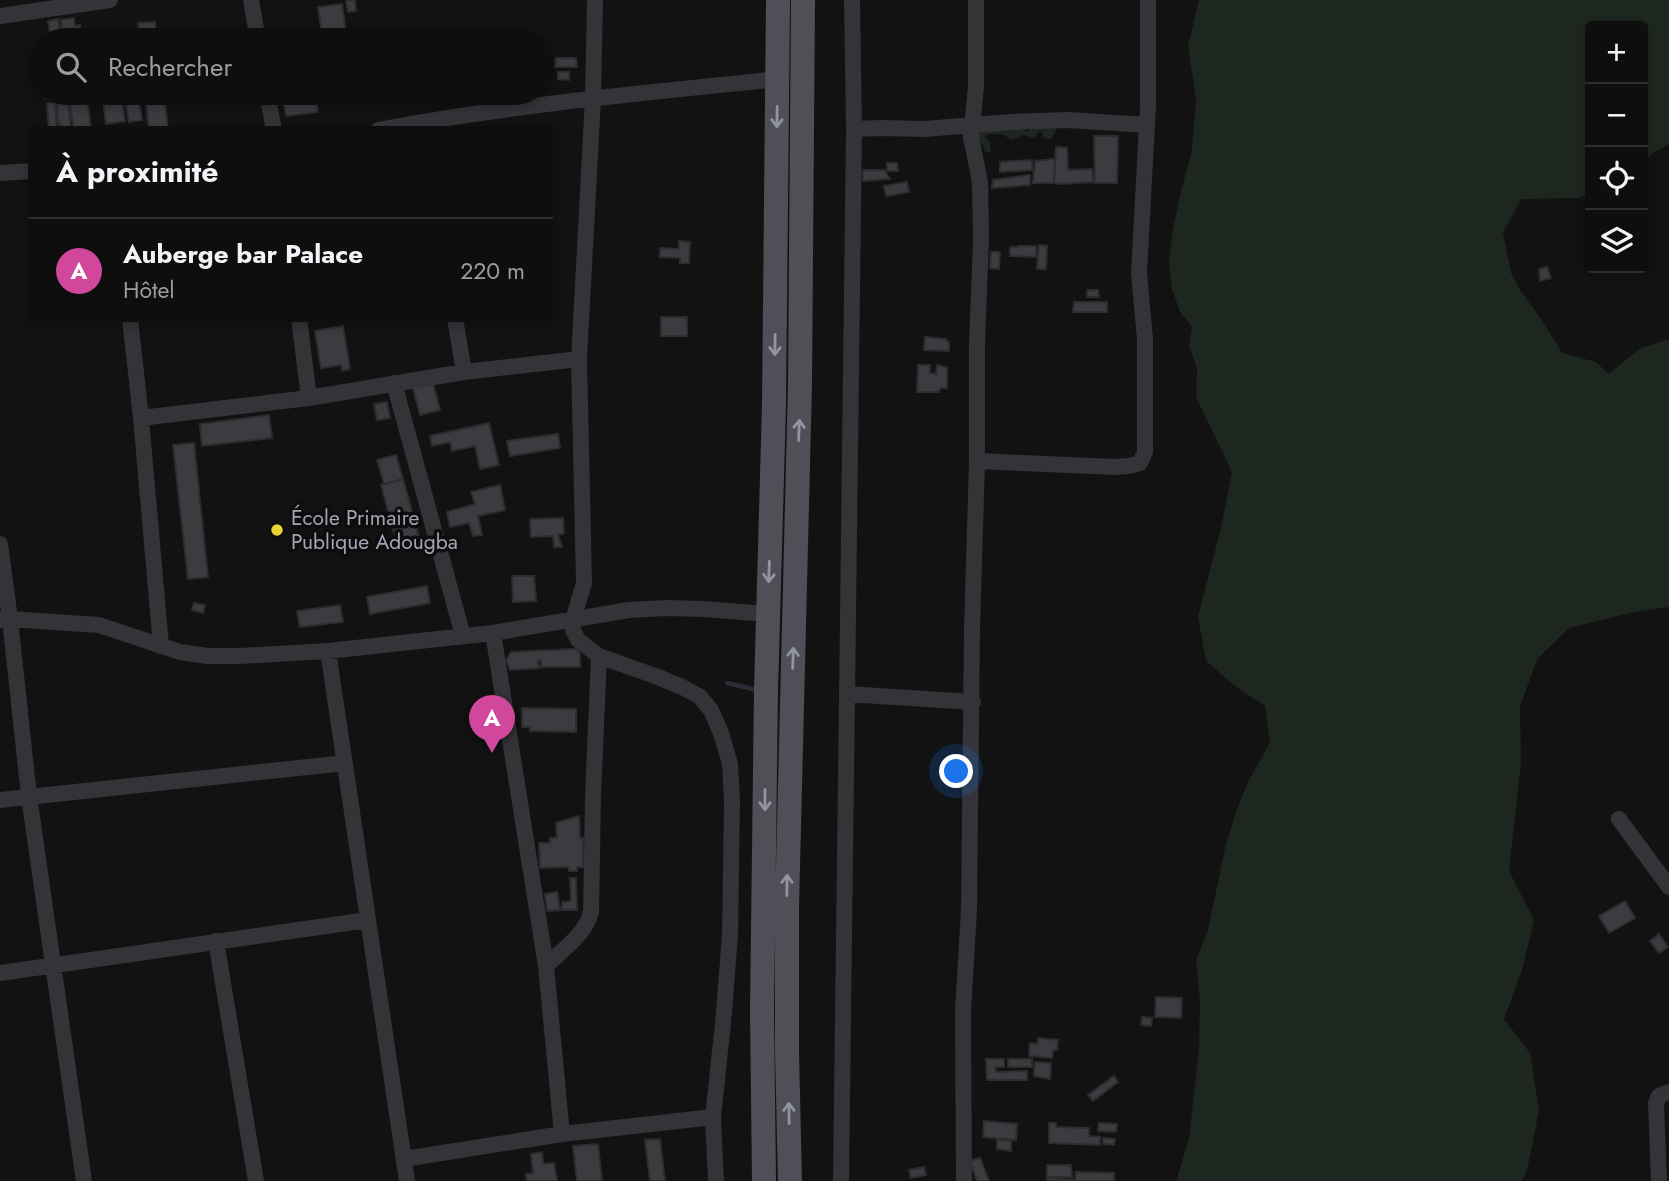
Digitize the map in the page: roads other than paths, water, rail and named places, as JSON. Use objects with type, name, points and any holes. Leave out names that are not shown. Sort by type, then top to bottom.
[{"type":"main road","points":[[764,1181],[762,1011],[768,614],[775,405],[778,0]]},
{"type":"main road","points":[[790,1181],[787,906],[800,384],[803,0]]},
{"type":"street","points":[[0,16],[110,0]]},
{"type":"street","points":[[251,0],[256,28]]},
{"type":"street","points":[[595,0],[593,99],[579,359],[584,583],[573,620],[573,630],[578,640],[599,656],[658,677],[699,696],[711,710],[730,764],[730,936],[713,1117],[716,1181]]},
{"type":"street","points":[[841,1181],[854,129],[852,0]]},
{"type":"street","points":[[964,1181],[963,1011],[969,910],[981,220],[980,183],[971,137],[976,87],[976,0]]},
{"type":"street","points":[[977,461],[1129,467],[1140,463],[1145,452],[1145,339],[1139,273],[1149,65],[1148,0]]},
{"type":"street","points":[[420,126],[593,99],[778,79]]},
{"type":"street","points":[[269,105],[273,126]]},
{"type":"street","points":[[854,129],[925,130],[1017,121],[1068,120],[1147,125]]},
{"type":"street","points":[[0,173],[28,171]]},
{"type":"street","points":[[130,322],[161,646]]},
{"type":"street","points":[[300,322],[309,398]]},
{"type":"street","points":[[456,322],[464,372]]},
{"type":"street","points":[[141,418],[309,398],[464,372],[579,359]]},
{"type":"street","points":[[394,383],[463,636]]},
{"type":"street","points":[[0,544],[5,619],[84,1181]]},
{"type":"street","points":[[5,619],[99,625],[180,652],[208,656],[240,656],[328,651],[493,633],[629,610],[704,609],[768,614]]},
{"type":"street","points":[[493,633],[546,966],[562,1134]]},
{"type":"street","points":[[328,651],[407,1181]]},
{"type":"street","points":[[546,966],[589,922],[591,912],[599,656]]},
{"type":"street","points":[[847,694],[972,702]]},
{"type":"street","points":[[0,800],[345,763]]},
{"type":"street","points":[[1619,819],[1669,887]]},
{"type":"street","points":[[0,973],[368,920]]},
{"type":"street","points":[[216,942],[256,1181]]},
{"type":"street","points":[[1659,1181],[1656,1103],[1660,1096],[1669,1092]]},
{"type":"street","points":[[404,1159],[562,1134],[713,1117]]},
{"type":"waterway","points":[[727,683],[757,690]]},
{"type":"place","name":"École Primaire Publique Adougba","points":[[277,530]]},
{"type":"place","name":"Auberge bar Palace","points":[[492,753]]}]
